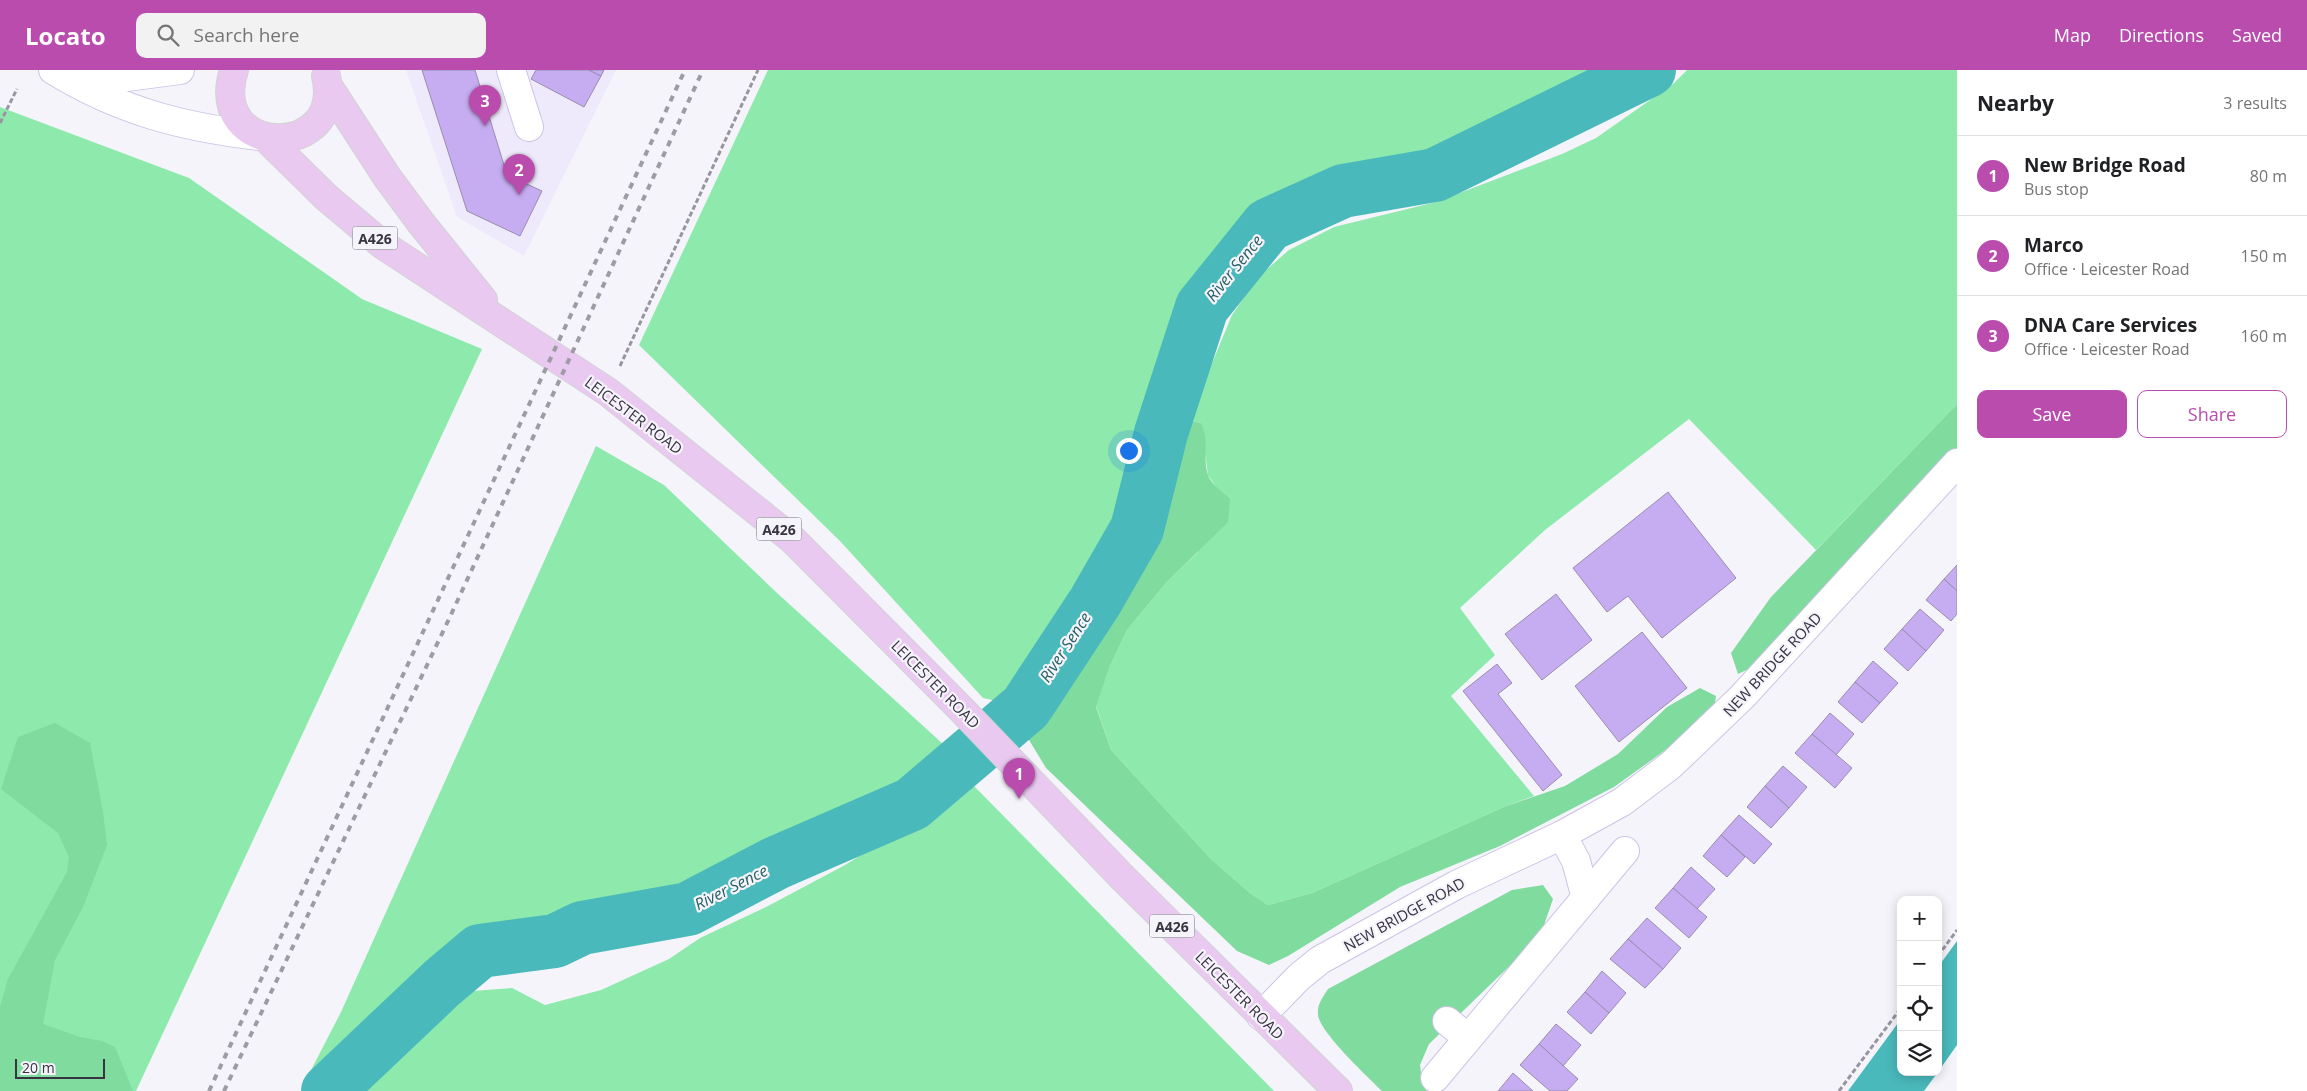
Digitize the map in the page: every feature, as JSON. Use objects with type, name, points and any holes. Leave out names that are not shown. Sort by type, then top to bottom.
[{"type":"main road","name":"LEICESTER ROAD","points":[[234,70],[230,84],[230,100],[236,115],[246,127],[263,138],[358,225],[383,244],[608,392],[792,539],[1009,758],[1123,878],[1338,1091]]},
{"type":"main road","name":"LEICESTER ROAD","points":[[326,78],[404,200],[498,319]]},
{"type":"main road","points":[[263,138],[283,140],[298,136],[312,128],[322,116],[326,78]]},
{"type":"street","points":[[53,70],[81,87],[142,112],[207,130],[263,138]]},
{"type":"street","points":[[68,70],[127,77],[180,70]]},
{"type":"street","points":[[510,70],[529,127]]},
{"type":"street","name":"NEW BRIDGE ROAD","points":[[1261,1016],[1299,977],[1320,960],[1456,885],[1562,835],[1622,802],[1671,765],[1742,697],[1957,463]]},
{"type":"street","points":[[1562,835],[1576,861],[1586,898]]},
{"type":"street","points":[[1435,1078],[1625,851]]},
{"type":"street","points":[[1447,1021],[1468,1038]]},
{"type":"path","points":[[608,392],[758,70]]},
{"type":"path","points":[[0,123],[17,89]]},
{"type":"path","points":[[1942,951],[1957,930]]},
{"type":"path","points":[[1839,1091],[1897,1013]]},
{"type":"shaded area","points":[[406,70],[616,70],[524,256],[457,217]]},
{"type":"green space","points":[[768,70],[1638,70],[1592,92],[1543,108],[1445,162],[1368,176],[1310,194],[1252,231],[1193,300],[1163,383],[1129,532],[1019,706],[983,698],[840,541],[639,345]]},
{"type":"green space","points":[[1687,70],[1957,70],[1957,404],[1816,550],[1689,419],[1545,530],[1460,608],[1495,655],[1451,696],[1534,796],[1506,806],[1312,893],[1268,905],[1250,893],[1211,859],[1111,750],[1096,706],[1110,666],[1127,630],[1166,583],[1197,553],[1230,498],[1217,488],[1208,475],[1201,423],[1192,421],[1203,385],[1232,315],[1258,277],[1289,250],[1334,227],[1436,202],[1562,154],[1596,138],[1673,84]]},
{"type":"green space","points":[[0,107],[189,178],[362,299],[482,349],[136,1091],[0,1091]]},
{"type":"green space","points":[[1957,404],[1957,448],[1755,666],[1738,674],[1731,653],[1771,597]]},
{"type":"green space","points":[[1192,421],[1201,423],[1204,430],[1208,475],[1212,482],[1230,498],[1228,522],[1166,583],[1127,630],[1110,666],[1096,707],[1111,750],[1211,859],[1250,893],[1268,905],[1312,893],[1506,806],[1565,786],[1618,754],[1667,707],[1700,688],[1716,696],[1714,710],[1674,744],[1614,787],[1500,846],[1400,887],[1288,956],[1269,965],[1237,951],[1046,768],[1026,735],[1062,685],[1132,572]]},
{"type":"green space","points":[[596,446],[664,485],[776,592],[943,744],[945,757],[922,784],[872,800],[641,923],[590,935],[569,932],[506,936],[464,948],[402,1006],[349,1061],[309,1074],[341,1012]]},
{"type":"green space","points":[[55,723],[90,743],[107,845],[83,907],[55,960],[43,1024],[80,1037],[102,1041],[115,1047],[133,1091],[0,1091],[0,1007],[8,979],[67,872],[69,857],[58,833],[1,789],[18,737]]},
{"type":"green space","points":[[974,786],[1274,1091],[365,1091],[410,1035],[444,1007],[472,991],[512,988],[545,1005],[601,990],[669,959],[700,938],[768,906],[845,865]]},
{"type":"green space","points":[[1543,885],[1553,899],[1544,925],[1526,950],[1429,1044],[1420,1065],[1423,1086],[1427,1091],[1382,1091],[1345,1054],[1320,1022],[1318,1007],[1328,989],[1512,890]]},
{"type":"water","points":[[1957,941],[1957,1045],[1942,1066],[1942,986],[1942,962]]},
{"type":"water","points":[[1897,1024],[1897,1076],[1935,1076],[1924,1091],[1848,1091]]},
{"type":"building","points":[[422,70],[475,70],[507,175],[542,191],[520,236],[467,211]]},
{"type":"building","points":[[536,70],[589,70],[601,76],[584,107],[531,79]]},
{"type":"building","points":[[589,70],[604,70],[601,76]]},
{"type":"building","points":[[1668,492],[1736,578],[1662,638],[1628,596],[1607,612],[1573,568]]},
{"type":"building","points":[[1957,565],[1957,591],[1944,579]]},
{"type":"building","points":[[1944,579],[1957,591],[1957,614],[1951,621],[1926,600]]},
{"type":"building","points":[[1556,594],[1592,640],[1542,680],[1505,634]]},
{"type":"building","points":[[1920,609],[1944,630],[1926,651],[1902,629]]},
{"type":"building","points":[[1902,629],[1926,651],[1908,671],[1884,649]]},
{"type":"building","points":[[1642,632],[1687,688],[1619,742],[1575,686]]},
{"type":"building","points":[[1873,661],[1898,683],[1880,703],[1855,682]]},
{"type":"building","points":[[1497,664],[1512,683],[1498,694],[1562,775],[1543,791],[1463,691]]},
{"type":"building","points":[[1855,682],[1880,703],[1862,723],[1838,702]]},
{"type":"building","points":[[1830,713],[1854,734],[1836,755],[1812,734]]},
{"type":"building","points":[[1812,734],[1852,768],[1835,788],[1795,753]]},
{"type":"building","points":[[1783,766],[1807,787],[1789,808],[1765,786]]},
{"type":"building","points":[[1765,786],[1789,808],[1771,828],[1747,807]]},
{"type":"building","points":[[1739,815],[1772,844],[1754,864],[1721,835]]},
{"type":"building","points":[[1721,835],[1745,857],[1727,877],[1703,856]]},
{"type":"building","points":[[1691,867],[1715,889],[1697,909],[1673,888]]},
{"type":"building","points":[[1673,888],[1707,917],[1689,938],[1655,908]]},
{"type":"building","points":[[1647,918],[1681,948],[1663,969],[1628,939]]},
{"type":"building","points":[[1628,939],[1663,969],[1645,988],[1610,959]]},
{"type":"building","points":[[1602,971],[1626,993],[1609,1013],[1585,992]]},
{"type":"building","points":[[1585,992],[1609,1013],[1591,1034],[1567,1012]]},
{"type":"building","points":[[1556,1024],[1581,1045],[1563,1066],[1539,1044]]},
{"type":"building","points":[[1539,1044],[1578,1079],[1567,1091],[1550,1091],[1520,1065]]},
{"type":"building","points":[[1513,1073],[1533,1091],[1498,1091]]},
{"type":"waterway","name":"River Sence","points":[[328,1091],[442,983],[480,951],[555,941],[582,928],[688,909],[776,863],[912,804],[1026,707],[1095,602],[1137,529],[1161,433],[1202,307],[1268,225],[1343,191],[1435,175],[1649,70]]},
{"type":"railway","points":[[209,1091],[685,70]]},
{"type":"railway","points":[[224,1091],[449,619],[703,70]]},
{"type":"place","name":"DNA Care Services","points":[[485,126]]},
{"type":"place","name":"Marco","points":[[519,195]]},
{"type":"place","name":"New Bridge Road","points":[[1019,799]]}]
